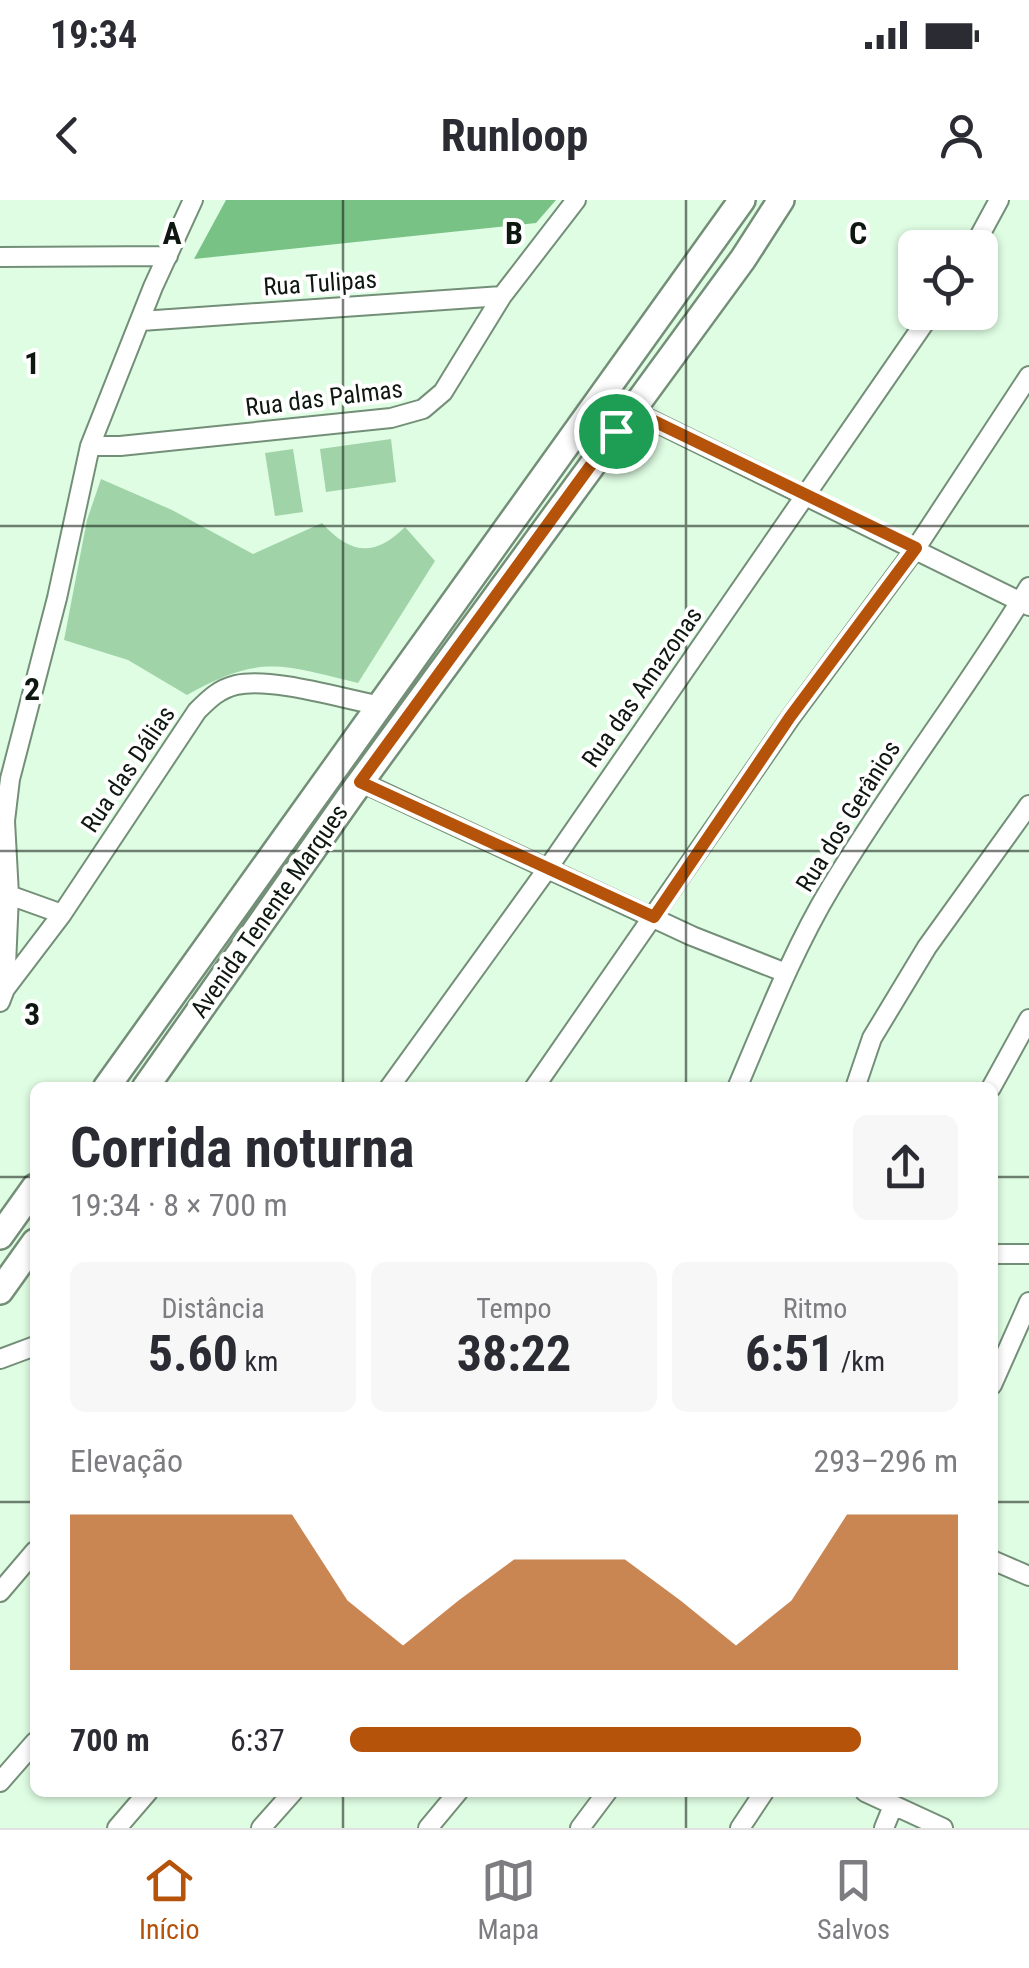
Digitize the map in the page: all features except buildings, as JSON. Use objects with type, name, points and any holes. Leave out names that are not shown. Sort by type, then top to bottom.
[{"type":"main road","name":"Avenida Tenente Marques","points":[[110,1082],[742,200]]},
{"type":"main road","name":"Avenida Tenente Marques","points":[[149,1082],[360,782],[781,200]]},
{"type":"main road","points":[[0,1236],[30,1195]]},
{"type":"main road","points":[[0,1291],[30,1249]]},
{"type":"street","points":[[2,996],[9,896],[5,821],[10,779],[57,598],[90,446],[194,200]]},
{"type":"street","name":"Rua das Palmas","points":[[90,446],[392,418],[423,409],[443,392],[502,296],[576,200]]},
{"type":"street","points":[[982,230],[999,200]]},
{"type":"street","points":[[0,257],[168,256]]},
{"type":"street","name":"Rua Tulipas","points":[[141,321],[502,296]]},
{"type":"street","name":"Rua das Amazonas","points":[[393,1082],[548,868],[919,330]]},
{"type":"street","points":[[538,1082],[790,717],[916,548],[1029,376]]},
{"type":"street","points":[[631,410],[1026,598]]},
{"type":"street","name":"Rua dos Gerânios","points":[[740,1082],[786,973],[830,889],[888,796],[1026,598]]},
{"type":"street","name":"Rua das Dálias","points":[[2,996],[62,914],[197,711],[216,692],[260,682],[377,705]]},
{"type":"street","points":[[360,782],[786,973]]},
{"type":"street","points":[[857,1082],[872,1038],[927,947],[1029,805]]},
{"type":"street","points":[[9,896],[62,914]]},
{"type":"street","points":[[994,1082],[1029,1020]]},
{"type":"street","points":[[998,1254],[1029,1254]]},
{"type":"street","points":[[998,1371],[1029,1302]]},
{"type":"street","points":[[0,1346],[29,1348]]},
{"type":"street","points":[[0,1359],[29,1348]]},
{"type":"street","points":[[0,1592],[30,1557]]},
{"type":"street","points":[[998,1563],[1029,1576]]},
{"type":"street","points":[[0,1782],[30,1748]]},
{"type":"street","points":[[117,1828],[144,1797]]},
{"type":"street","points":[[261,1828],[289,1797]]},
{"type":"street","points":[[428,1828],[454,1797]]},
{"type":"street","points":[[580,1828],[604,1797]]},
{"type":"street","points":[[740,1828],[761,1797]]},
{"type":"street","points":[[876,1797],[943,1828]]},
{"type":"street","points":[[884,1828],[893,1806]]},
{"type":"green space","points":[[226,200],[556,200],[536,223],[194,259]]},
{"type":"green space","points":[[391,439],[396,482],[326,492],[320,449]]},
{"type":"green space","points":[[293,449],[303,512],[275,516],[265,453]]},
{"type":"green space","points":[[101,479],[172,510],[253,554],[322,523],[343,541],[363,548],[383,544],[405,527],[435,561],[358,683],[271,666],[234,673],[187,695],[128,660],[64,640],[87,520]]},
{"type":"route","points":[[631,410],[916,548],[790,717],[654,917],[360,782],[616,431],[631,410]]}]
